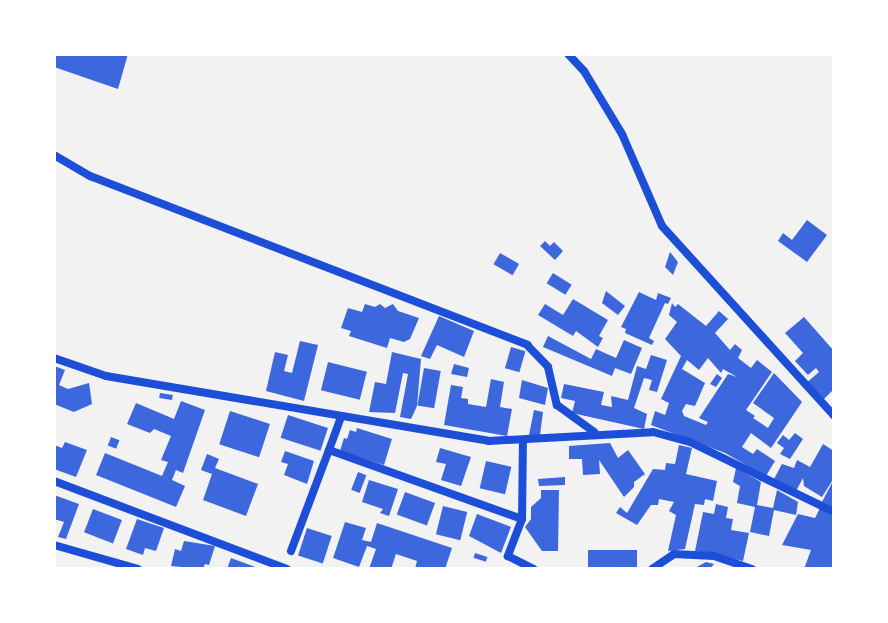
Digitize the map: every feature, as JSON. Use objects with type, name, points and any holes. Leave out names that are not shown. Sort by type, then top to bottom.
[{"type":"street","points":[[568,54],[584,71],[622,134],[662,226],[834,416]]},
{"type":"street","points":[[54,155],[90,176],[527,345],[548,367],[557,405],[595,433]]},
{"type":"street","points":[[54,358],[106,376],[454,437],[523,441],[595,433],[653,432],[690,442],[834,512]]},
{"type":"street","points":[[291,551],[341,417]]},
{"type":"street","points":[[523,441],[522,519],[508,556],[534,569]]},
{"type":"street","points":[[329,450],[522,519]]},
{"type":"street","points":[[54,481],[287,569]]},
{"type":"street","points":[[54,545],[138,569]]},
{"type":"street","points":[[652,569],[674,554],[714,556],[752,569]]},
{"type":"building","points":[[54,54],[128,54],[118,89],[54,67]]},
{"type":"building","points":[[807,220],[827,235],[807,262],[778,241],[783,233],[792,240]]},
{"type":"building","points":[[545,241],[550,246],[554,242],[563,251],[555,260],[540,246]]},
{"type":"building","points":[[670,252],[678,262],[673,275],[665,267]]},
{"type":"building","points":[[500,253],[519,264],[513,275],[494,264]]},
{"type":"building","points":[[553,273],[572,285],[565,295],[547,283]]},
{"type":"building","points":[[606,291],[625,306],[618,315],[602,303]]},
{"type":"building","points":[[639,292],[656,300],[658,293],[671,298],[668,304],[665,303],[649,338],[654,341],[652,345],[625,333],[626,329],[621,327]]},
{"type":"building","points":[[573,299],[608,320],[599,336],[603,338],[598,347],[576,331],[573,336],[538,315],[545,304],[563,315]]},
{"type":"building","points":[[672,303],[675,307],[678,304],[706,326],[719,311],[728,319],[715,333],[730,350],[735,344],[742,350],[738,358],[751,368],[757,360],[772,372],[746,410],[768,428],[774,418],[753,403],[774,373],[802,402],[771,448],[751,433],[742,447],[753,454],[757,449],[775,461],[766,476],[725,453],[651,425],[655,411],[665,415],[669,403],[661,399],[681,356],[665,339],[677,322],[669,315]],"holes":[[[708,358],[721,373],[723,369],[737,377],[728,374],[699,418],[708,422],[706,425],[684,416],[682,411],[686,404],[695,406],[705,383],[682,369],[687,360],[699,370]]]},
{"type":"building","points":[[365,304],[375,307],[380,304],[385,308],[393,304],[398,311],[419,318],[410,339],[404,342],[390,338],[387,348],[349,336],[351,331],[341,328],[348,308],[362,312]]},
{"type":"building","points":[[439,316],[474,331],[464,357],[437,345],[430,359],[421,356]]},
{"type":"building","points":[[804,317],[834,351],[834,389],[821,402],[805,384],[819,372],[816,368],[808,375],[795,361],[803,353],[785,333]]},
{"type":"building","points":[[548,336],[591,359],[596,349],[616,358],[624,340],[642,348],[631,374],[615,368],[612,376],[543,347]]},
{"type":"building","points":[[300,341],[318,345],[304,401],[266,391],[275,352],[288,355],[284,371],[292,373]]},
{"type":"building","points":[[511,347],[525,351],[519,372],[505,368]]},
{"type":"building","points":[[392,352],[421,359],[417,406],[411,419],[400,417],[408,374],[403,373],[395,413],[369,412],[375,382],[386,384]]},
{"type":"building","points":[[651,355],[667,360],[657,392],[649,390],[652,380],[644,378],[634,408],[647,414],[644,429],[572,413],[575,401],[561,398],[564,384],[604,392],[601,405],[612,407],[611,396],[628,400],[637,366],[646,369]]},
{"type":"building","points":[[328,362],[367,372],[360,400],[321,390]]},
{"type":"building","points":[[454,364],[469,368],[467,377],[451,374]]},
{"type":"building","points":[[54,366],[65,370],[59,385],[68,389],[89,383],[92,404],[74,412],[54,404]]},
{"type":"building","points":[[424,368],[441,371],[434,408],[417,405]]},
{"type":"building","points":[[717,374],[722,378],[716,387],[710,384]]},
{"type":"building","points":[[491,379],[504,382],[500,407],[512,409],[507,436],[444,425],[451,385],[463,387],[461,398],[468,399],[468,404],[486,407]]},
{"type":"building","points":[[522,380],[548,388],[545,405],[519,398]]},
{"type":"building","points":[[160,393],[173,395],[172,400],[159,398]]},
{"type":"building","points":[[181,401],[205,410],[183,473],[176,470],[172,480],[185,486],[176,507],[96,475],[105,453],[162,476],[168,462],[161,460],[171,436],[154,429],[150,433],[127,424],[136,403],[174,419]]},
{"type":"building","points":[[534,410],[543,412],[540,435],[529,435]]},
{"type":"building","points":[[230,411],[270,424],[259,457],[219,444]]},
{"type":"building","points":[[288,415],[328,428],[321,451],[281,438]]},
{"type":"building","points":[[357,428],[392,439],[384,465],[340,451],[344,438],[347,439],[350,430],[356,432]]},
{"type":"building","points":[[795,433],[803,439],[790,459],[780,454],[784,448],[777,443],[783,435],[789,440]]},
{"type":"building","points":[[111,437],[119,440],[116,449],[108,445]]},
{"type":"building","points":[[65,442],[87,450],[76,477],[54,469],[54,445],[62,448]]},
{"type":"building","points":[[610,443],[618,458],[628,450],[645,474],[634,482],[634,487],[624,497],[599,460],[600,474],[583,475],[582,459],[569,459],[569,446]]},
{"type":"building","points":[[823,444],[834,451],[834,478],[822,497],[804,486],[803,478],[796,491],[774,479],[782,464],[794,468],[797,460],[810,467]]},
{"type":"building","points":[[679,445],[692,448],[686,474],[717,481],[713,501],[705,499],[704,505],[695,504],[685,549],[668,551],[676,515],[669,511],[674,502],[659,499],[658,505],[651,505],[637,525],[616,513],[620,507],[627,513],[653,469],[665,470],[666,463],[675,464]]},
{"type":"building","points":[[440,448],[471,457],[461,486],[441,480],[446,464],[436,462]]},
{"type":"building","points":[[285,451],[314,461],[307,484],[284,475],[288,464],[281,462]]},
{"type":"building","points":[[207,454],[219,459],[215,468],[258,484],[246,516],[203,500],[212,474],[201,470]]},
{"type":"building","points":[[486,461],[511,467],[505,494],[480,488]]},
{"type":"building","points":[[736,468],[761,482],[757,505],[773,508],[777,490],[798,502],[796,515],[774,510],[769,536],[750,532],[755,507],[737,503],[740,486],[733,482]]},
{"type":"building","points":[[358,472],[366,475],[360,493],[351,490]]},
{"type":"building","points":[[565,477],[565,485],[539,486],[538,479]]},
{"type":"building","points":[[834,479],[834,508],[822,502]]},
{"type":"building","points":[[369,480],[398,489],[389,516],[380,513],[383,509],[362,502]]},
{"type":"building","points":[[541,490],[559,490],[558,551],[542,551],[525,527],[531,519],[531,507],[541,498]]},
{"type":"building","points":[[405,492],[435,503],[427,525],[397,515]]},
{"type":"building","points":[[54,495],[79,504],[66,539],[58,537],[64,522],[54,519]]},
{"type":"building","points":[[716,504],[728,507],[726,518],[733,519],[731,530],[749,533],[743,561],[695,551],[703,512],[714,514]]},
{"type":"building","points":[[443,506],[467,512],[460,540],[436,534]]},
{"type":"building","points":[[820,508],[834,515],[834,569],[804,569],[811,550],[782,545],[798,514],[815,518]]},
{"type":"building","points":[[93,509],[122,520],[113,543],[84,532]]},
{"type":"building","points":[[477,514],[511,527],[501,553],[469,536]]},
{"type":"building","points":[[137,519],[164,528],[156,551],[145,548],[143,555],[126,549]]},
{"type":"building","points":[[345,522],[366,528],[362,540],[371,542],[377,523],[452,548],[445,569],[415,569],[417,561],[396,554],[391,569],[369,569],[376,549],[367,546],[359,567],[333,558]]},
{"type":"building","points":[[307,528],[332,536],[323,564],[298,556]]},
{"type":"building","points":[[184,541],[215,546],[209,565],[205,564],[203,569],[171,566],[175,549],[181,551]]},
{"type":"building","points":[[588,550],[637,550],[637,569],[588,569]]},
{"type":"building","points":[[475,553],[487,557],[486,562],[473,558]]},
{"type":"building","points":[[231,558],[261,569],[227,569]]},
{"type":"building","points":[[706,562],[714,564],[710,569],[693,569]]}]
